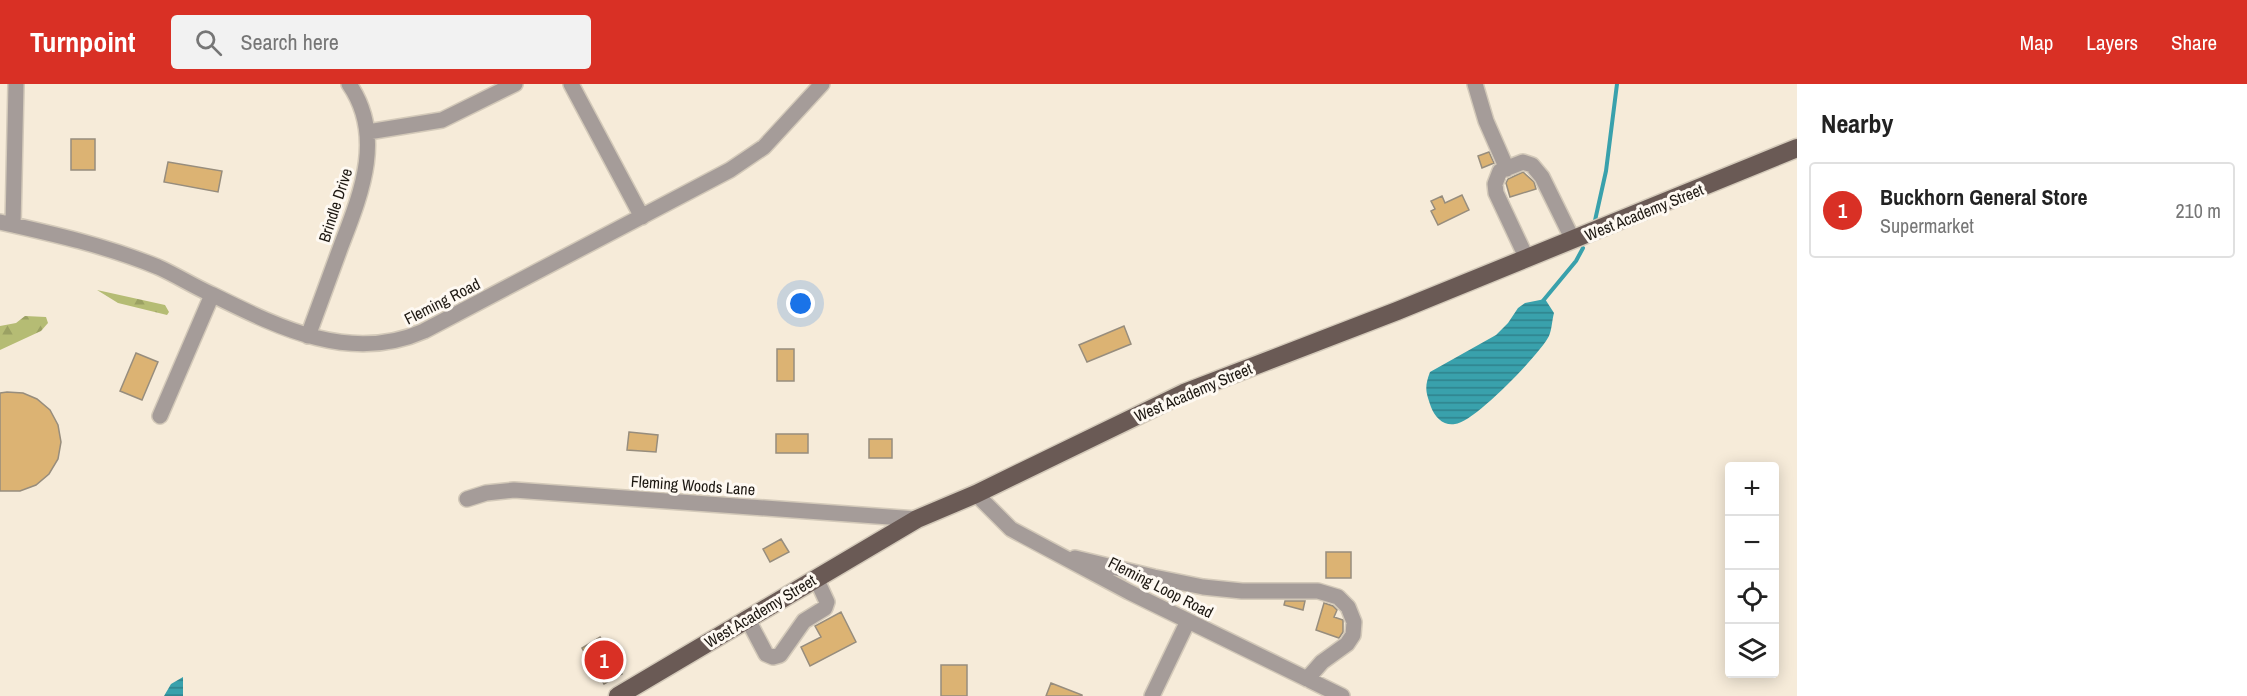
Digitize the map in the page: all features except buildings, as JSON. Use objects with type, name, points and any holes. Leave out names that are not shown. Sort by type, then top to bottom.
[{"type":"main road","name":"West Academy Street","points":[[618,696],[917,519],[976,494],[1184,393],[1527,259],[1797,148]]},
{"type":"street","points":[[6,223],[16,84]]},
{"type":"street","name":"Brindle Drive","points":[[308,336],[366,174],[368,132],[363,111],[350,84]]},
{"type":"street","points":[[368,132],[442,120],[515,84]]},
{"type":"street","points":[[571,84],[642,217]]},
{"type":"street","name":"Fleming Road","points":[[6,223],[84,241],[159,267],[212,295],[308,336],[341,344],[366,346],[406,339],[747,160],[780,131],[822,84]]},
{"type":"street","points":[[1474,84],[1486,121],[1507,169]]},
{"type":"street","points":[[1527,259],[1496,193],[1495,184],[1500,171],[1523,162],[1532,165],[1542,177],[1573,240]]},
{"type":"street","points":[[160,416],[212,295]]},
{"type":"street","name":"Fleming Woods Lane","points":[[467,499],[486,493],[514,490],[917,519]]},
{"type":"street","name":"Fleming Loop Road","points":[[976,494],[1011,529],[1188,621],[1342,696]]},
{"type":"street","points":[[1057,554],[1154,578],[1203,587],[1242,591],[1318,591],[1338,597],[1348,607],[1351,614],[1354,622],[1353,635],[1347,645],[1322,662],[1307,679]]},
{"type":"street","points":[[747,618],[766,654],[773,657],[780,655],[804,621],[825,608],[827,602],[816,578]]},
{"type":"street","points":[[1152,696],[1188,621]]},
{"type":"green space","points":[[97,290],[165,305],[169,312],[167,315],[118,303]]},
{"type":"green space","points":[[25,316],[46,317],[48,323],[41,331],[0,350],[0,326],[16,323]]},
{"type":"water","points":[[1545,299],[1554,313],[1549,336],[1533,357],[1491,400],[1464,421],[1447,424],[1437,418],[1427,394],[1426,386],[1430,372],[1496,335],[1518,308],[1525,303]]},
{"type":"water","points":[[183,677],[183,696],[164,696],[171,684]]},
{"type":"waterway","points":[[1594,225],[1606,171],[1617,84]]},
{"type":"waterway","points":[[1542,302],[1576,261],[1583,248]]},
{"type":"place","name":"Buckhorn General Store","points":[[604,660]]}]
